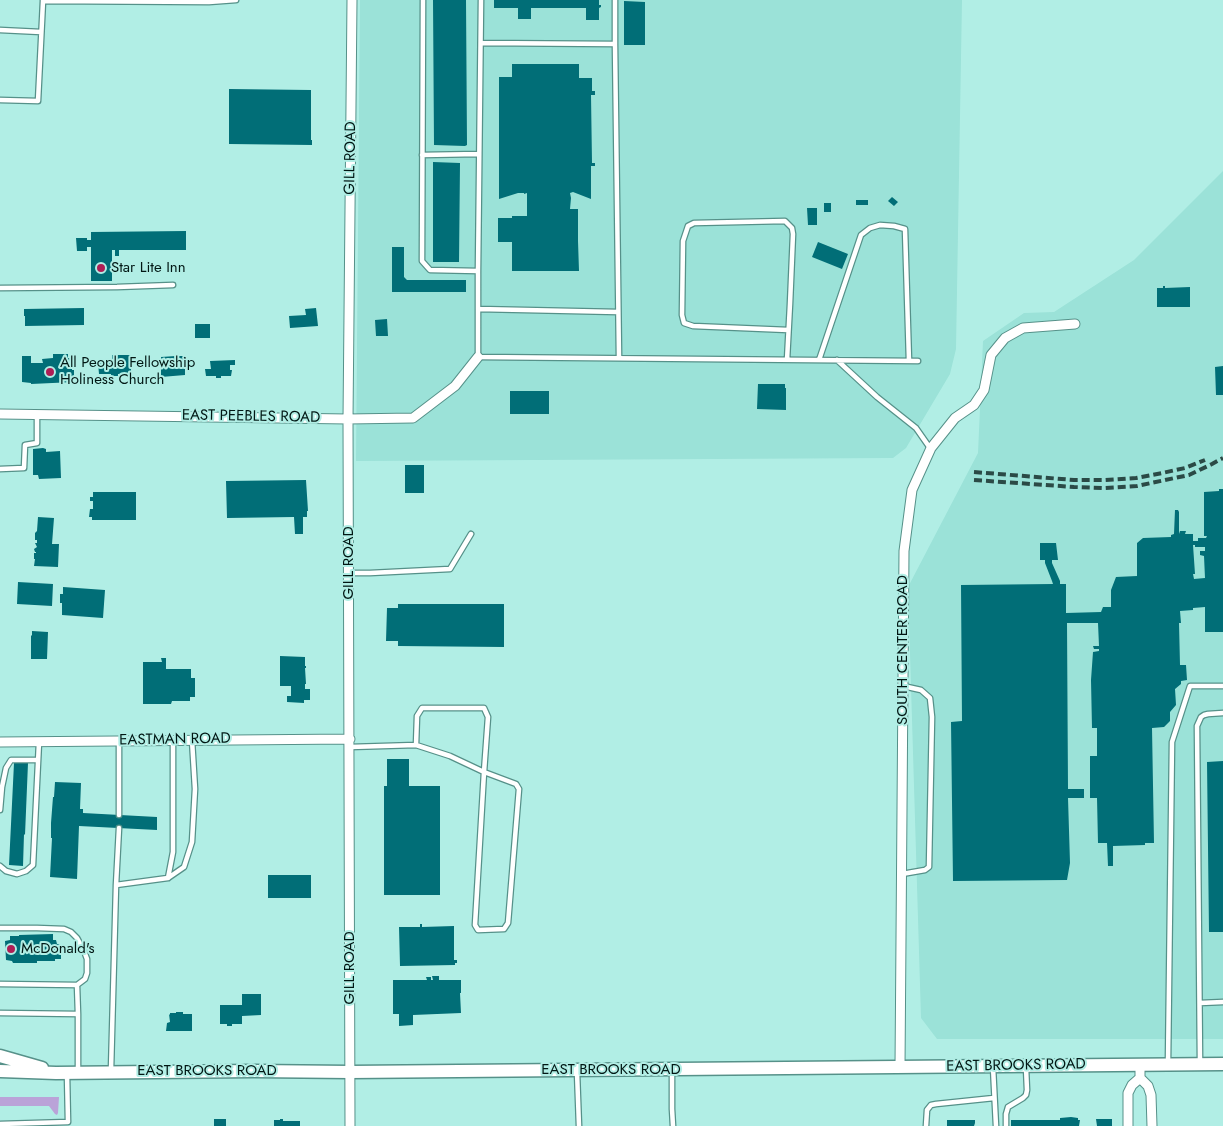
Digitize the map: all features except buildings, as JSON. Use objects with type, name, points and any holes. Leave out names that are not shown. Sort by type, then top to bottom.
[{"type":"main road","points":[[0,1056],[67,1072]]},
{"type":"main road","name":"EAST BROOKS ROAD","points":[[0,1072],[350,1072],[993,1066],[1140,1071],[1168,1064],[1223,1064]]},
{"type":"street","name":"GILL ROAD","points":[[350,1126],[348,419],[352,0]]},
{"type":"street","name":"SOUTH CENTER ROAD","points":[[900,1067],[904,551],[912,490],[930,448],[955,418],[974,406],[984,390],[991,355],[1005,338],[1023,328],[1074,324]]},
{"type":"street","name":"EAST PEEBLES ROAD","points":[[0,414],[348,419],[413,418],[455,386],[478,357]]},
{"type":"street","name":"EASTMAN ROAD","points":[[0,742],[192,740],[350,743]]},
{"type":"street","points":[[1128,1126],[1128,1093],[1140,1071]]},
{"type":"street","points":[[1140,1071],[1151,1095],[1152,1126]]},
{"type":"lane","points":[[0,100],[38,101],[43,1],[209,2],[236,0]]},
{"type":"lane","points":[[423,0],[422,261],[430,270],[478,271]]},
{"type":"lane","points":[[481,0],[478,357],[918,361]]},
{"type":"lane","points":[[615,0],[618,358]]},
{"type":"lane","points":[[0,30],[41,32]]},
{"type":"lane","points":[[481,43],[615,44]]},
{"type":"lane","points":[[422,154],[479,154]]},
{"type":"lane","points":[[787,360],[792,228],[785,221],[694,223],[688,226],[683,241],[682,315],[684,323],[693,326],[788,330]]},
{"type":"lane","points":[[820,360],[861,234],[870,228],[880,225],[894,226],[904,230],[909,361]]},
{"type":"lane","points":[[0,288],[173,285]]},
{"type":"lane","points":[[478,309],[618,312]]},
{"type":"lane","points":[[837,360],[876,397],[916,428],[930,448]]},
{"type":"lane","points":[[0,469],[24,468],[25,445],[38,443],[37,414]]},
{"type":"lane","points":[[349,572],[370,573],[450,569],[471,534]]},
{"type":"lane","points":[[902,874],[925,870],[929,867],[932,717],[930,698],[921,690],[903,686]]},
{"type":"lane","points":[[1168,1064],[1172,742],[1190,686],[1223,686]]},
{"type":"lane","points":[[350,743],[416,745],[450,756],[484,772],[516,784],[519,789],[508,923],[504,928],[478,930],[475,925],[484,772],[488,717],[484,708],[422,708],[416,716],[416,745]]},
{"type":"lane","points":[[1200,1064],[1197,726],[1204,715],[1223,714]]},
{"type":"lane","points":[[116,885],[168,878],[184,867],[192,842],[195,789],[192,740]]},
{"type":"lane","points":[[119,741],[119,814]]},
{"type":"lane","points":[[168,878],[173,852],[173,741]]},
{"type":"lane","points":[[0,866],[6,871],[17,874],[26,871],[32,865],[40,742]]},
{"type":"lane","points":[[0,810],[1,787],[6,768],[11,760],[38,760]]},
{"type":"lane","points":[[111,1071],[119,828]]},
{"type":"lane","points":[[0,928],[64,929],[72,932],[77,938],[87,959],[87,973],[85,978],[77,985],[0,984]]},
{"type":"lane","points":[[0,1124],[68,1122],[67,1072],[78,1014],[77,985]]},
{"type":"lane","points":[[1200,1002],[1223,1002]]},
{"type":"lane","points":[[0,1013],[78,1014]]},
{"type":"lane","points":[[993,1066],[996,1126]]},
{"type":"lane","points":[[995,1108],[1008,1107],[1026,1095],[1026,1066]]},
{"type":"lane","points":[[672,1069],[673,1126]]},
{"type":"lane","points":[[577,1070],[580,1126]]},
{"type":"lane","points":[[926,1126],[927,1110],[931,1105],[994,1098]]},
{"type":"lane","points":[[1006,1126],[1008,1107]]},
{"type":"shaded area","points":[[360,0],[962,0],[956,349],[950,374],[906,448],[893,458],[356,461]]},
{"type":"shaded area","points":[[1223,171],[1223,1039],[937,1039],[921,1018],[908,587],[978,453],[983,341],[1024,313],[1054,312],[1134,260]]},
{"type":"shaded area","points":[[0,1097],[59,1097],[58,1113],[57,1115],[55,1114],[49,1106],[0,1106]]},
{"type":"railway","points":[[974,480],[1074,487],[1137,486],[1189,475],[1223,458]]},
{"type":"railway","points":[[974,472],[1074,480],[1104,480],[1136,478],[1162,473],[1185,468],[1205,460]]},
{"type":"place","name":"Star Lite Inn","points":[[101,268]]},
{"type":"place","name":"All People Fellowship Holiness Church","points":[[50,372]]},
{"type":"place","name":"McDonald's","points":[[11,949]]}]
